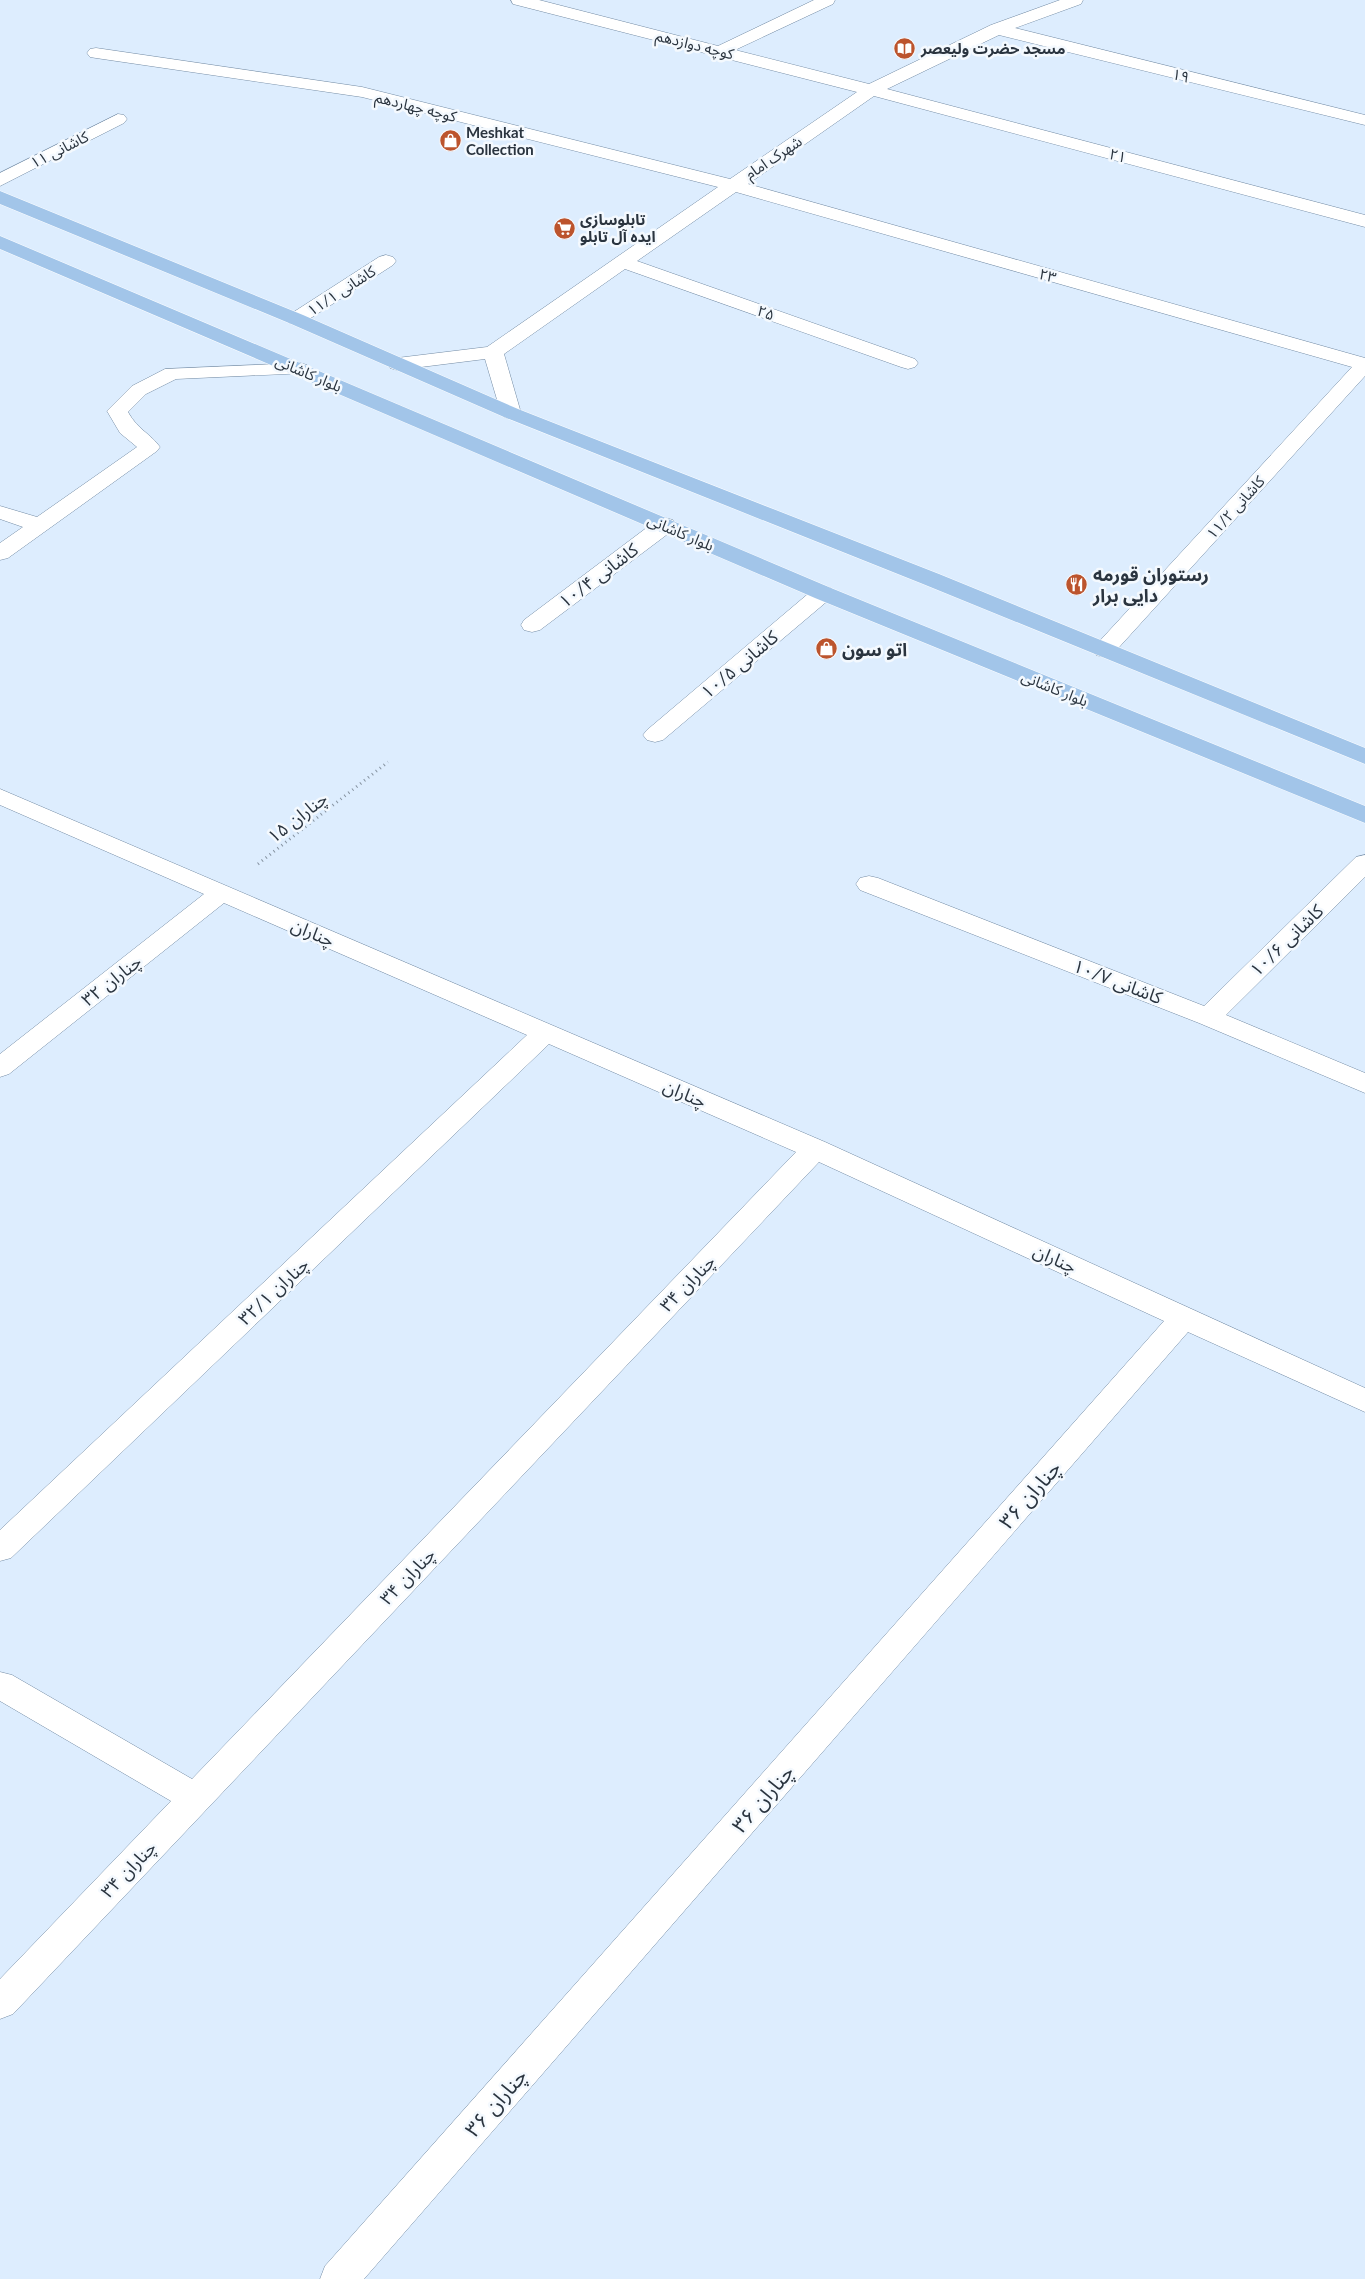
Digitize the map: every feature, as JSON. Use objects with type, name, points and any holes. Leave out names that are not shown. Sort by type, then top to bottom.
[{"type":"main road","points":[[0,197],[296,318],[511,414],[931,579],[1365,757]]},
{"type":"main road","name":"بلوار کاشانی","points":[[0,242],[823,593],[1365,815]]},
{"type":"street","name":"کوچه دوازدهم","points":[[519,0],[871,90]]},
{"type":"street","points":[[720,51],[827,0]]},
{"type":"street","name":"شهرک امام","points":[[397,364],[493,352],[731,185],[871,90],[997,30],[1075,0]]},
{"type":"street","name":"۱۹","points":[[997,30],[1365,120]]},
{"type":"street","name":"کوچه چهاردهم","points":[[96,53],[362,92],[731,185]]},
{"type":"street","name":"۲۱","points":[[871,90],[1365,221]]},
{"type":"street","name":"۱۱ کاشانی","points":[[0,180],[118,119]]},
{"type":"street","name":"۲۳","points":[[731,185],[1365,364]]},
{"type":"street","name":"۱۱/۱ کاشانی","points":[[296,318],[386,261]]},
{"type":"street","name":"۲۵","points":[[623,262],[908,363]]},
{"type":"street","points":[[493,352],[511,414]]},
{"type":"street","name":"۱۱/۲ کاشانی","points":[[1104,650],[1365,364]]},
{"type":"street","points":[[0,554],[150,447],[127,429],[117,411],[139,390],[172,373],[300,369]]},
{"type":"street","points":[[0,512],[40,525]]},
{"type":"street","name":"۱۰/۴ کاشانی","points":[[532,625],[665,525]]},
{"type":"street","name":"۱۰/۵ کاشانی","points":[[655,735],[823,593]]},
{"type":"street","name":"چناران","points":[[0,796],[815,1149],[1365,1401]]},
{"type":"street","name":"۱۰/۶ کاشانی","points":[[1208,1017],[1365,862]]},
{"type":"street","name":"۱۰/۷ کاشانی","points":[[869,884],[1208,1017],[1365,1084]]},
{"type":"street","name":"چناران ۳۲","points":[[0,1068],[222,892]]},
{"type":"street","name":"چناران ۳۲/۱","points":[[0,1549],[546,1032]]},
{"type":"street","name":"چناران ۳۴","points":[[0,2003],[815,1149]]},
{"type":"street","name":"چناران ۳۶","points":[[340,2279],[1185,1317]]},
{"type":"street","points":[[0,1685],[196,1798]]},
{"type":"path","name":"چناران ۱۵","points":[[222,892],[388,762]]},
{"type":"place","name":"مسجد حضرت ولیعصر","points":[[905,48]]},
{"type":"place","name":"Meshkat Collection","points":[[450,141]]},
{"type":"place","name":"تابلوسازی ایده آل تابلو","points":[[564,228]]},
{"type":"place","name":"رستوران قورمه دایی برار","points":[[1077,584]]},
{"type":"place","name":"اتو سون","points":[[826,649]]}]
